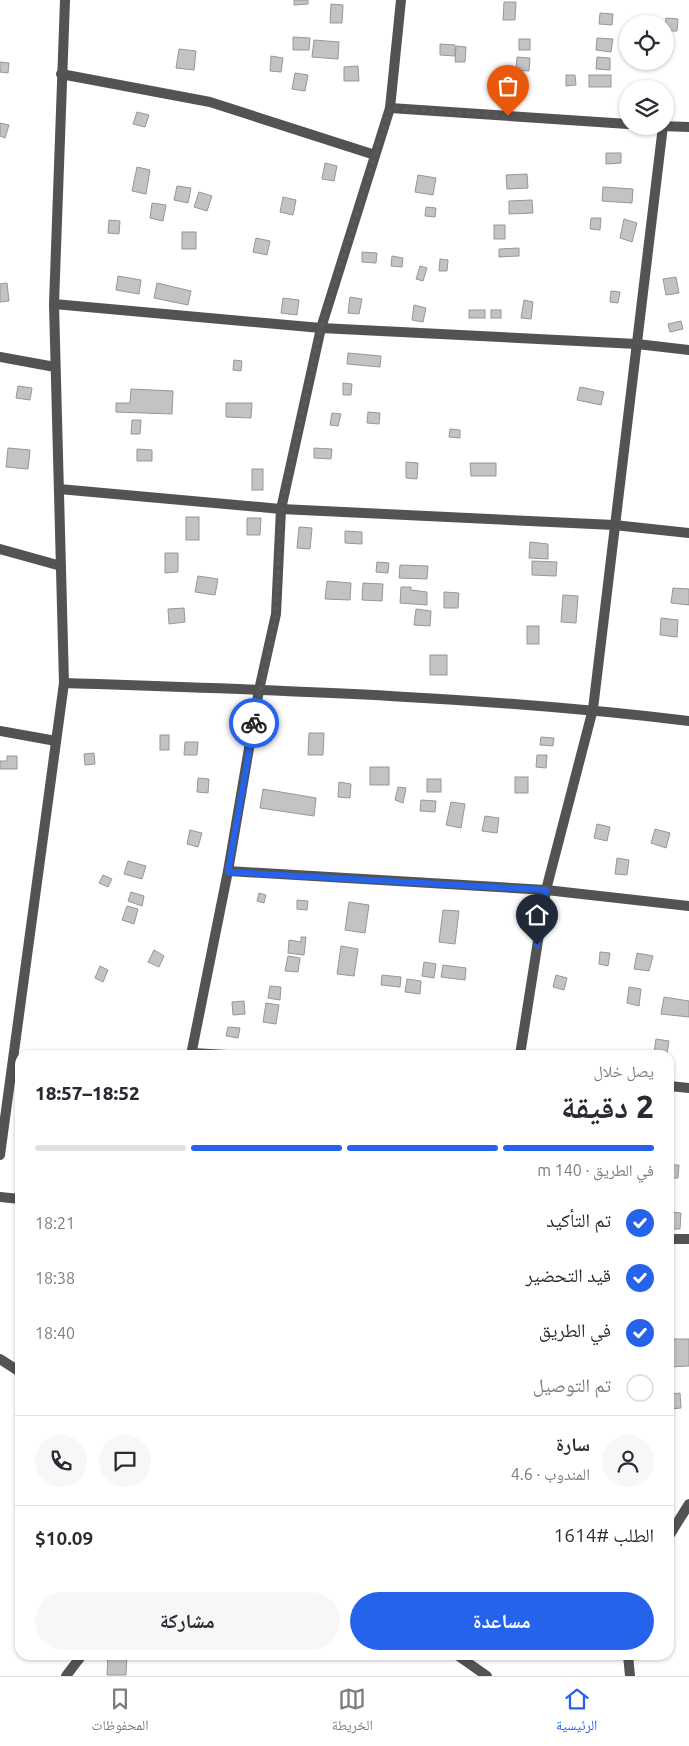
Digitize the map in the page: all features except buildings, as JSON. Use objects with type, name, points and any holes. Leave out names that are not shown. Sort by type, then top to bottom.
[{"type":"street","points":[[0,1155],[64,683],[54,304],[65,0]]},
{"type":"street","points":[[193,1050],[228,872],[259,690],[276,614],[281,509],[321,328],[390,108],[401,0]]},
{"type":"street","points":[[61,74],[210,102],[375,155]]},
{"type":"street","points":[[390,108],[619,123]]},
{"type":"street","points":[[674,126],[689,127]]},
{"type":"street","points":[[521,1050],[546,890],[593,709],[661,135]]},
{"type":"street","points":[[54,304],[321,328],[637,344],[689,350]]},
{"type":"street","points":[[0,357],[55,367]]},
{"type":"street","points":[[58,490],[281,509],[614,525],[689,533]]},
{"type":"street","points":[[0,550],[61,566]]},
{"type":"street","points":[[64,683],[259,690],[593,709],[689,721]]},
{"type":"street","points":[[0,731],[56,741]]},
{"type":"street","points":[[228,872],[546,890],[689,906]]},
{"type":"street","points":[[674,1086],[689,1088]]},
{"type":"street","points":[[0,1197],[15,1198]]},
{"type":"street","points":[[674,1239],[689,1238]]},
{"type":"street","points":[[0,1359],[15,1369]]},
{"type":"street","points":[[674,1528],[689,1504]]},
{"type":"street","points":[[66,1676],[78,1660]]},
{"type":"street","points":[[464,1660],[487,1676]]},
{"type":"street","points":[[628,1660],[630,1676]]},
{"type":"way so far","points":[[254,723],[259,690],[276,614],[281,509],[321,328],[390,108],[508,116]]},
{"type":"route","points":[[254,723],[228,872],[546,890],[537,945]]}]
